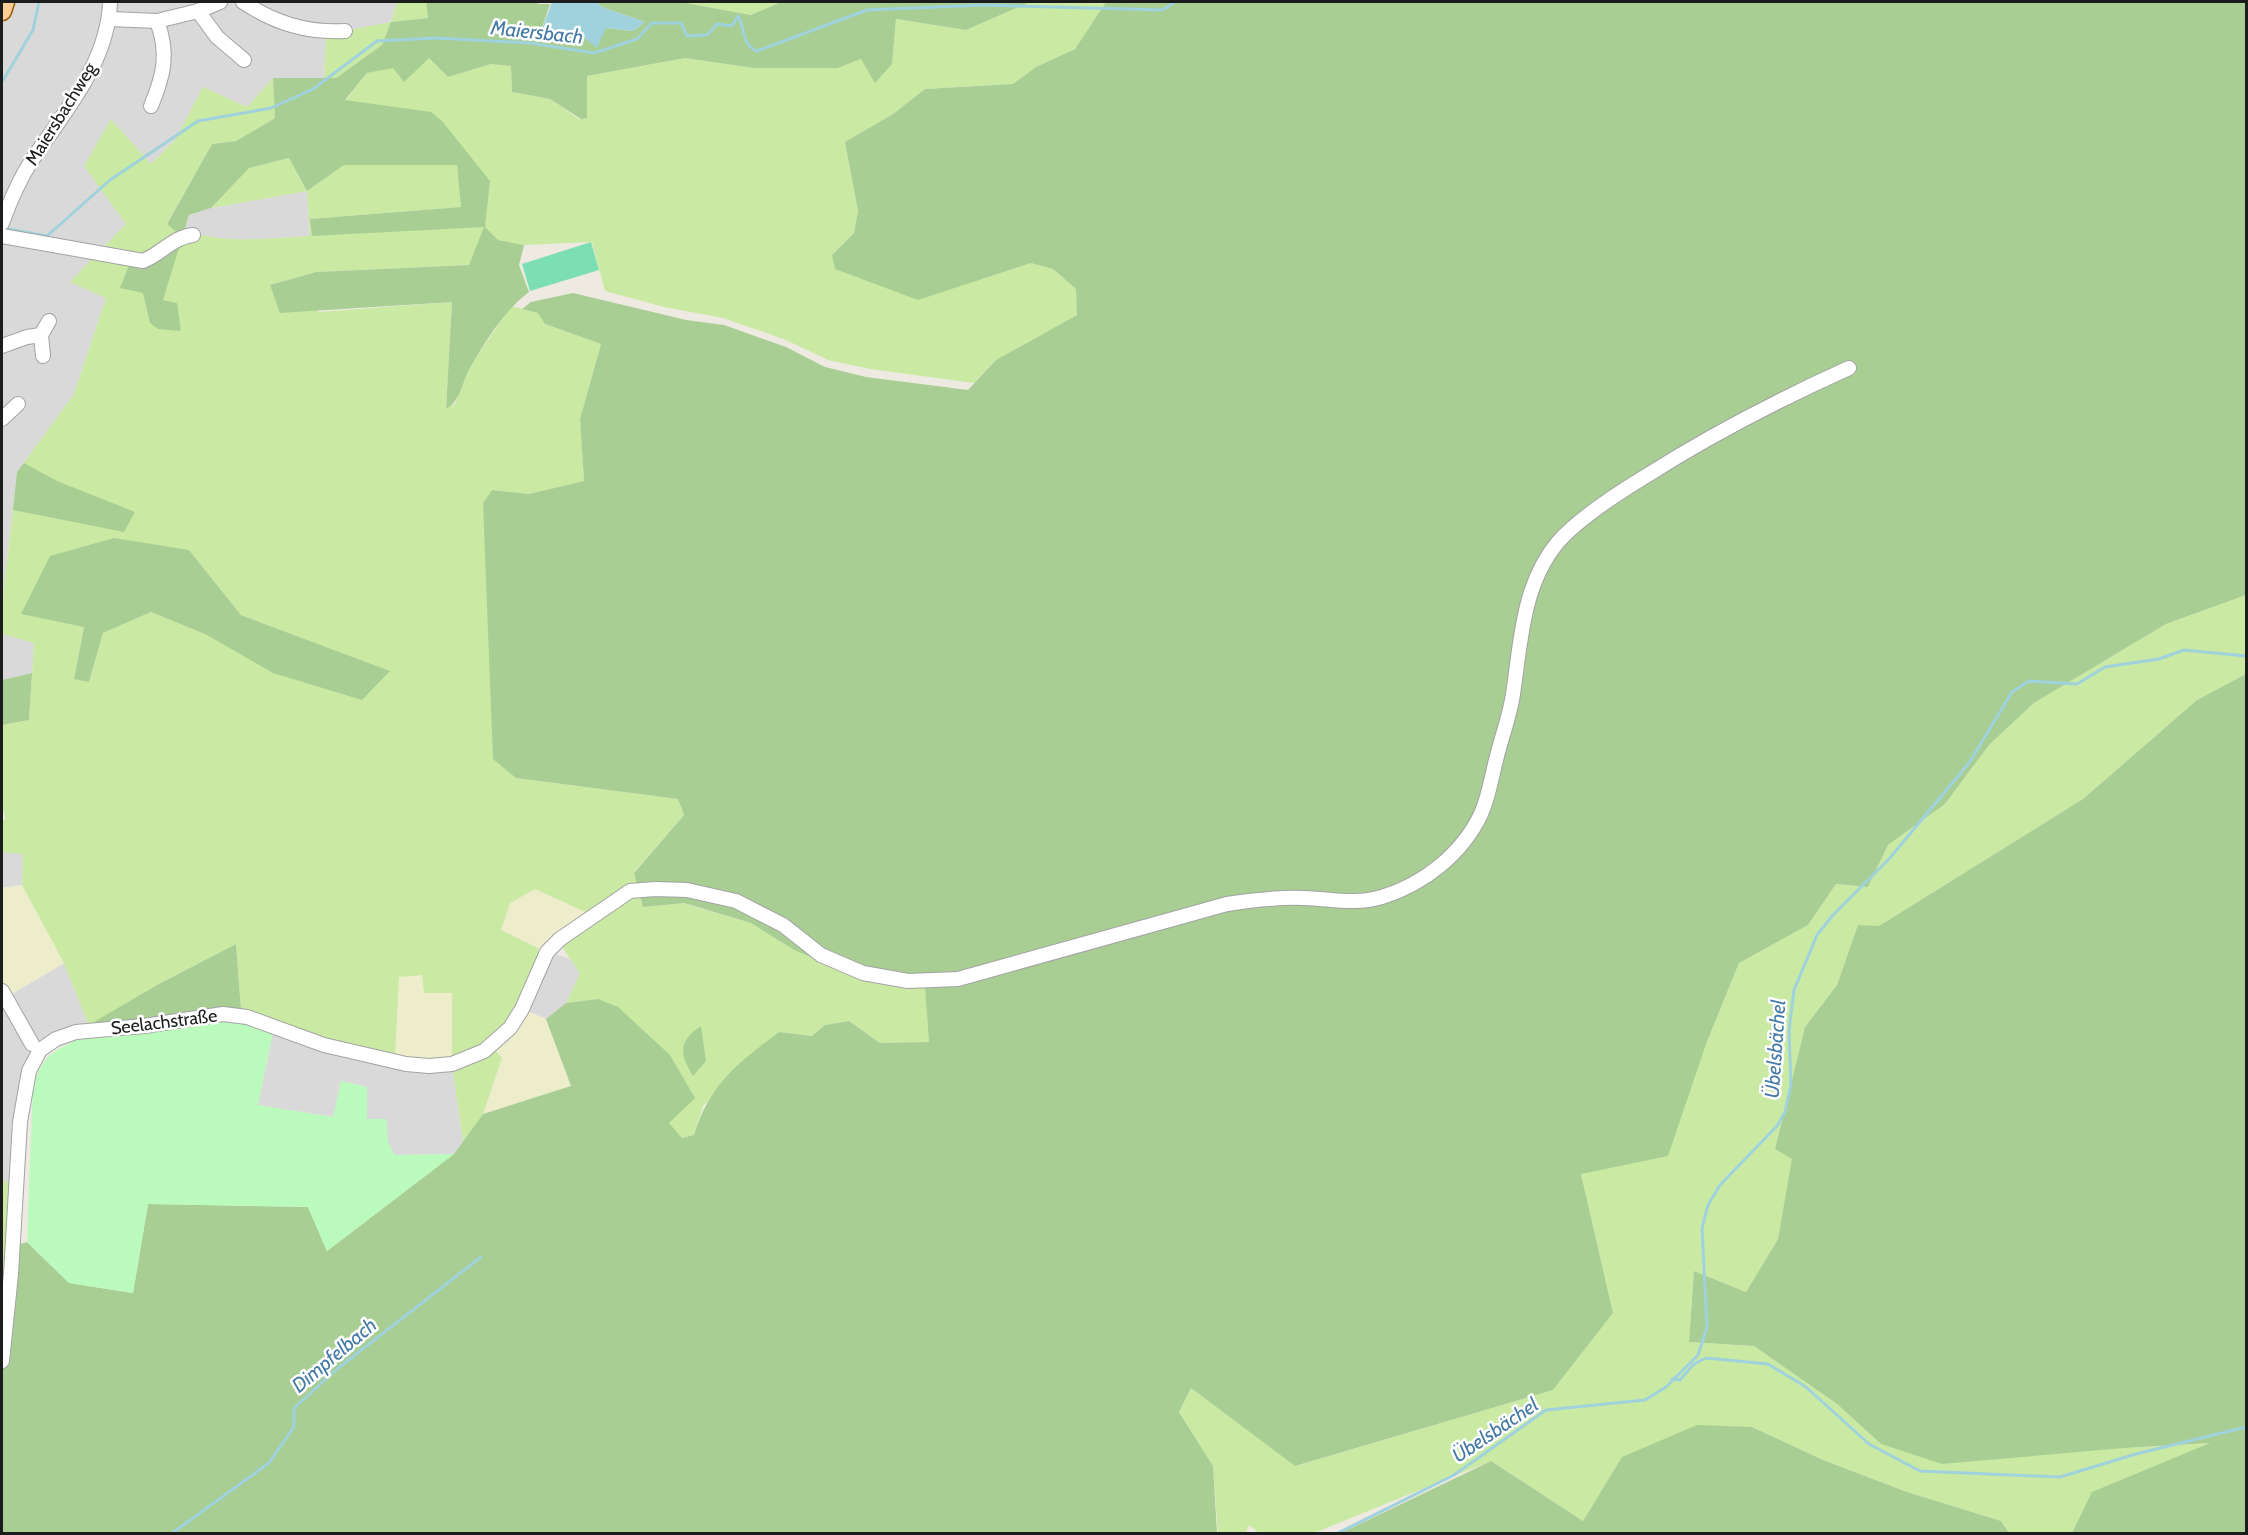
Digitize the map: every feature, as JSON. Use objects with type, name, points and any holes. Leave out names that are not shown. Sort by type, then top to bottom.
[{"type":"main road","points":[[2,10],[5,2]]},
{"type":"street","name":"Maiersbachweg","points":[[2,223],[30,162],[94,65],[110,19],[110,2]]},
{"type":"street","points":[[110,19],[157,21],[198,11],[220,2]]},
{"type":"street","points":[[243,2],[267,18],[298,27],[329,32],[345,31]]},
{"type":"street","points":[[198,11],[217,37],[243,60]]},
{"type":"street","points":[[151,106],[163,79],[165,41],[157,21]]},
{"type":"street","points":[[2,236],[143,261],[153,257],[181,236],[192,235]]},
{"type":"street","points":[[43,356],[41,335],[49,321]]},
{"type":"street","points":[[2,346],[27,337],[41,335]]},
{"type":"street","name":"Seelachstraße","points":[[2,1361],[11,1274],[20,1122],[29,1071],[40,1050],[56,1039],[76,1032],[144,1026],[222,1014],[247,1017],[324,1045],[406,1064],[429,1066],[452,1064],[474,1056],[502,1037],[522,1009],[541,964],[553,945],[630,891],[671,889],[719,896],[768,915],[821,955],[837,963],[877,977],[925,982],[958,979],[1227,904],[1259,899],[1293,898],[1350,902],[1379,898],[1407,888],[1432,873],[1452,855],[1469,835],[1482,812],[1513,698],[1523,618],[1533,586],[1558,542],[1617,494],[1719,431],[1771,403],[1849,368]]},
{"type":"street","points":[[2,419],[18,404]]},
{"type":"street","points":[[2,991],[33,1044]]},
{"type":"shaded area","points":[[2,2],[397,2],[391,22],[345,31],[326,39],[324,78],[273,78],[247,107],[203,87],[175,140],[151,164],[111,119],[85,166],[126,224],[71,282],[106,298],[74,394],[17,472],[2,606]]},
{"type":"shaded area","points":[[307,191],[310,236],[245,240],[181,236],[190,215],[211,208]]},
{"type":"shaded area","points":[[2,634],[34,643],[32,673],[2,680]]},
{"type":"shaded area","points":[[2,852],[23,853],[22,885],[2,888]]},
{"type":"shaded area","points":[[547,952],[571,959],[580,974],[566,1003],[546,1019],[522,1009]]},
{"type":"shaded area","points":[[64,963],[89,1026],[39,1050],[16,1182],[2,1181],[2,1000]]},
{"type":"shaded area","points":[[274,1027],[452,1064],[463,1142],[454,1154],[394,1155],[388,1142],[386,1119],[367,1119],[367,1087],[342,1081],[333,1117],[258,1105]]},
{"type":"green space","points":[[397,2],[426,2],[428,18],[392,22],[382,45],[336,78],[324,78],[326,39],[344,31],[391,22]]},
{"type":"green space","points":[[426,2],[550,4],[539,37],[581,35],[606,28],[633,31],[645,22],[604,8],[595,2],[680,2],[751,15],[781,2],[1030,2],[966,30],[896,19],[892,64],[875,83],[861,59],[838,68],[754,68],[685,58],[587,76],[587,118],[581,119],[550,99],[512,92],[511,66],[491,64],[448,77],[429,58],[404,82],[393,68],[367,73],[345,100],[431,112],[442,121],[490,181],[485,227],[498,240],[524,245],[519,265],[529,292],[497,326],[468,371],[459,395],[446,409],[452,302],[280,313],[270,285],[316,272],[469,265],[484,227],[312,236],[310,219],[461,207],[457,165],[344,165],[307,191],[289,158],[249,168],[211,208],[189,215],[163,300],[177,303],[181,331],[158,329],[150,323],[143,293],[120,288],[131,260],[181,236],[167,224],[212,144],[236,141],[275,118],[273,78],[336,78],[382,45],[391,22],[428,18]]},
{"type":"green space","points":[[680,2],[781,2],[751,15]]},
{"type":"green space","points":[[1030,2],[1106,2],[1075,49],[1036,67],[1013,84],[925,89],[893,114],[845,142],[858,211],[854,233],[832,255],[918,299],[1031,263],[1053,269],[1076,289],[1078,315],[996,360],[974,383],[870,369],[828,360],[786,340],[723,318],[664,307],[605,291],[592,242],[524,245],[498,240],[469,265],[316,272],[270,285],[319,312],[452,302],[446,408],[455,404],[469,368],[511,306],[538,313],[545,324],[601,344],[580,419],[584,481],[529,494],[492,490],[483,503],[488,580],[516,778],[678,799],[684,815],[634,872],[643,907],[682,903],[751,923],[794,950],[926,986],[929,1042],[880,1043],[849,1021],[825,1025],[812,1036],[779,1032],[703,1106],[694,1135],[682,1138],[669,1124],[598,999],[566,1003],[580,974],[559,942],[590,914],[535,889],[510,903],[501,930],[538,948],[539,962],[536,975],[526,1002],[496,1051],[502,1058],[483,1114],[463,1142],[452,1064],[452,993],[424,993],[422,975],[399,977],[395,1060],[324,1045],[241,1010],[236,944],[157,985],[89,1026],[64,963],[22,885],[23,854],[2,852],[2,819],[6,820],[2,805],[2,725],[29,720],[34,643],[2,634],[2,606],[17,472],[74,394],[106,298],[70,282],[126,224],[84,166],[111,119],[151,164],[175,140],[203,87],[247,107],[273,78],[275,118],[236,141],[212,144],[167,223],[185,230],[220,238],[310,236],[307,191],[343,165],[457,165],[462,207],[311,219],[484,227],[490,181],[380,106],[345,101],[367,73],[429,58],[448,77],[491,64],[511,66],[512,92],[550,99],[579,119],[587,118],[587,76],[685,58],[755,68],[838,68],[861,59],[892,64],[896,19],[966,30]],"holes":[[[189,550],[241,615],[389,671],[207,635],[151,612],[103,633],[89,682],[74,678],[84,627]]]},
{"type":"green space","points":[[1106,2],[2246,2],[2246,595],[2166,624],[2034,703],[1989,745],[1945,804],[1888,845],[1868,887],[1836,884],[1808,925],[1739,963],[1706,1044],[1668,1156],[1581,1174],[1613,1313],[1553,1390],[1295,1466],[1191,1388],[1179,1412],[1213,1466],[1217,1533],[2,1534],[2,1322],[9,1248],[27,1242],[69,1283],[133,1293],[148,1204],[308,1207],[327,1251],[454,1154],[483,1114],[571,1086],[546,1019],[566,1003],[598,999],[618,1007],[670,1055],[695,1098],[669,1123],[682,1138],[694,1135],[709,1101],[727,1076],[750,1054],[779,1032],[812,1036],[825,1025],[849,1021],[880,1043],[929,1042],[925,986],[859,977],[794,950],[751,923],[684,903],[643,907],[634,873],[684,815],[678,799],[516,778],[493,759],[483,503],[492,490],[529,494],[584,481],[580,419],[601,344],[545,324],[538,313],[522,309],[531,302],[573,293],[686,320],[724,325],[786,347],[825,367],[866,377],[968,390],[996,360],[1077,315],[1076,289],[1053,269],[1031,263],[918,300],[835,269],[832,255],[854,233],[858,211],[845,142],[893,114],[925,89],[1013,84],[1036,67],[1075,49]]},
{"type":"green space","points":[[289,158],[307,191],[211,208],[248,168]]},
{"type":"green space","points":[[591,242],[599,270],[530,291],[522,264]]},
{"type":"green space","points":[[24,463],[57,481],[135,512],[124,532],[13,510],[17,472]]},
{"type":"green space","points":[[114,538],[189,550],[241,615],[390,671],[362,700],[273,673],[207,635],[151,612],[103,633],[89,682],[74,679],[84,627],[21,614],[50,556]]},
{"type":"green space","points":[[2246,595],[2246,674],[2197,700],[2083,799],[1879,926],[1858,926],[1837,985],[1805,1027],[1775,1149],[1793,1159],[1778,1239],[1746,1292],[1694,1271],[1689,1342],[1754,1346],[1837,1404],[1881,1444],[2124,1448],[2212,1443],[2093,1492],[2072,1533],[2009,1533],[2001,1521],[1907,1492],[1823,1460],[1752,1427],[1622,1457],[1583,1521],[1491,1461],[1314,1533],[1259,1533],[1249,1525],[1246,1533],[1218,1534],[1213,1466],[1179,1412],[1191,1388],[1296,1466],[1553,1390],[1613,1313],[1581,1174],[1706,1044],[1739,963],[1808,925],[1836,884],[1868,887],[1888,845],[1945,804],[1989,745],[2034,703],[2166,624]]},
{"type":"green space","points":[[32,673],[29,720],[2,725],[2,680]]},
{"type":"green space","points":[[2246,674],[2246,1533],[2072,1533],[2092,1492],[2210,1443],[1942,1464],[1881,1444],[1837,1404],[1754,1346],[1689,1342],[1694,1271],[1746,1292],[1778,1239],[1792,1159],[1775,1149],[1805,1027],[1837,985],[1858,925],[1879,926],[2083,799],[2197,700]]},
{"type":"green space","points":[[22,885],[64,963],[2,1000],[2,888]]},
{"type":"green space","points":[[535,889],[590,914],[547,952],[501,930],[510,903]]},
{"type":"green space","points":[[236,944],[241,1010],[97,1034],[94,1022],[157,985]]},
{"type":"green space","points":[[422,975],[452,993],[452,1064],[395,1060],[399,976]]},
{"type":"green space","points":[[522,1009],[546,1019],[572,1086],[483,1114],[502,1058],[495,1051]]},
{"type":"green space","points":[[221,1017],[274,1027],[258,1105],[333,1117],[341,1081],[367,1087],[367,1119],[386,1119],[388,1142],[394,1155],[454,1154],[327,1251],[308,1207],[148,1204],[133,1293],[69,1283],[27,1242],[33,1084],[41,1067],[54,1052],[77,1040]]},
{"type":"green space","points":[[701,1026],[706,1061],[693,1076],[685,1061],[683,1049],[688,1037]]},
{"type":"green space","points":[[2,1181],[16,1182],[2,1322]]},
{"type":"green space","points":[[1697,1425],[1752,1427],[1823,1460],[1907,1492],[2001,1521],[2009,1533],[1341,1533],[1491,1461],[1583,1521],[1622,1457]]},
{"type":"water","points":[[552,2],[595,2],[604,8],[645,22],[633,31],[606,28],[597,48],[581,35],[539,37]]},
{"type":"waterway","points":[[2,82],[33,30],[39,2]]},
{"type":"waterway","name":"Maiersbach","points":[[3,228],[47,236],[110,180],[198,121],[271,108],[313,89],[377,41],[436,38],[530,43],[594,53],[637,39],[652,23],[681,23],[687,36],[707,35],[717,24],[732,26],[738,16],[748,45],[757,51],[867,10],[984,5],[1163,10],[1175,2]]},
{"type":"waterway","name":"Übelsbächel","points":[[1336,1534],[1454,1475],[1546,1410],[1645,1400],[1666,1387],[1698,1355],[1707,1327],[1702,1228],[1708,1205],[1720,1185],[1777,1126],[1785,1112],[1791,1085],[1789,1031],[1794,990],[1817,935],[1833,915],[1889,859],[1969,763],[2012,692],[2029,681],[2077,684],[2105,667],[2159,659],[2184,650],[2246,656]]},
{"type":"waterway","name":"Dimpfelbach","points":[[171,1534],[269,1463],[294,1427],[294,1408],[337,1369],[481,1257]]},
{"type":"waterway","points":[[1672,1379],[1680,1380],[1694,1364],[1706,1358],[1768,1364],[1806,1387],[1869,1444],[1920,1471],[2060,1477],[2136,1454],[2246,1427]]}]
